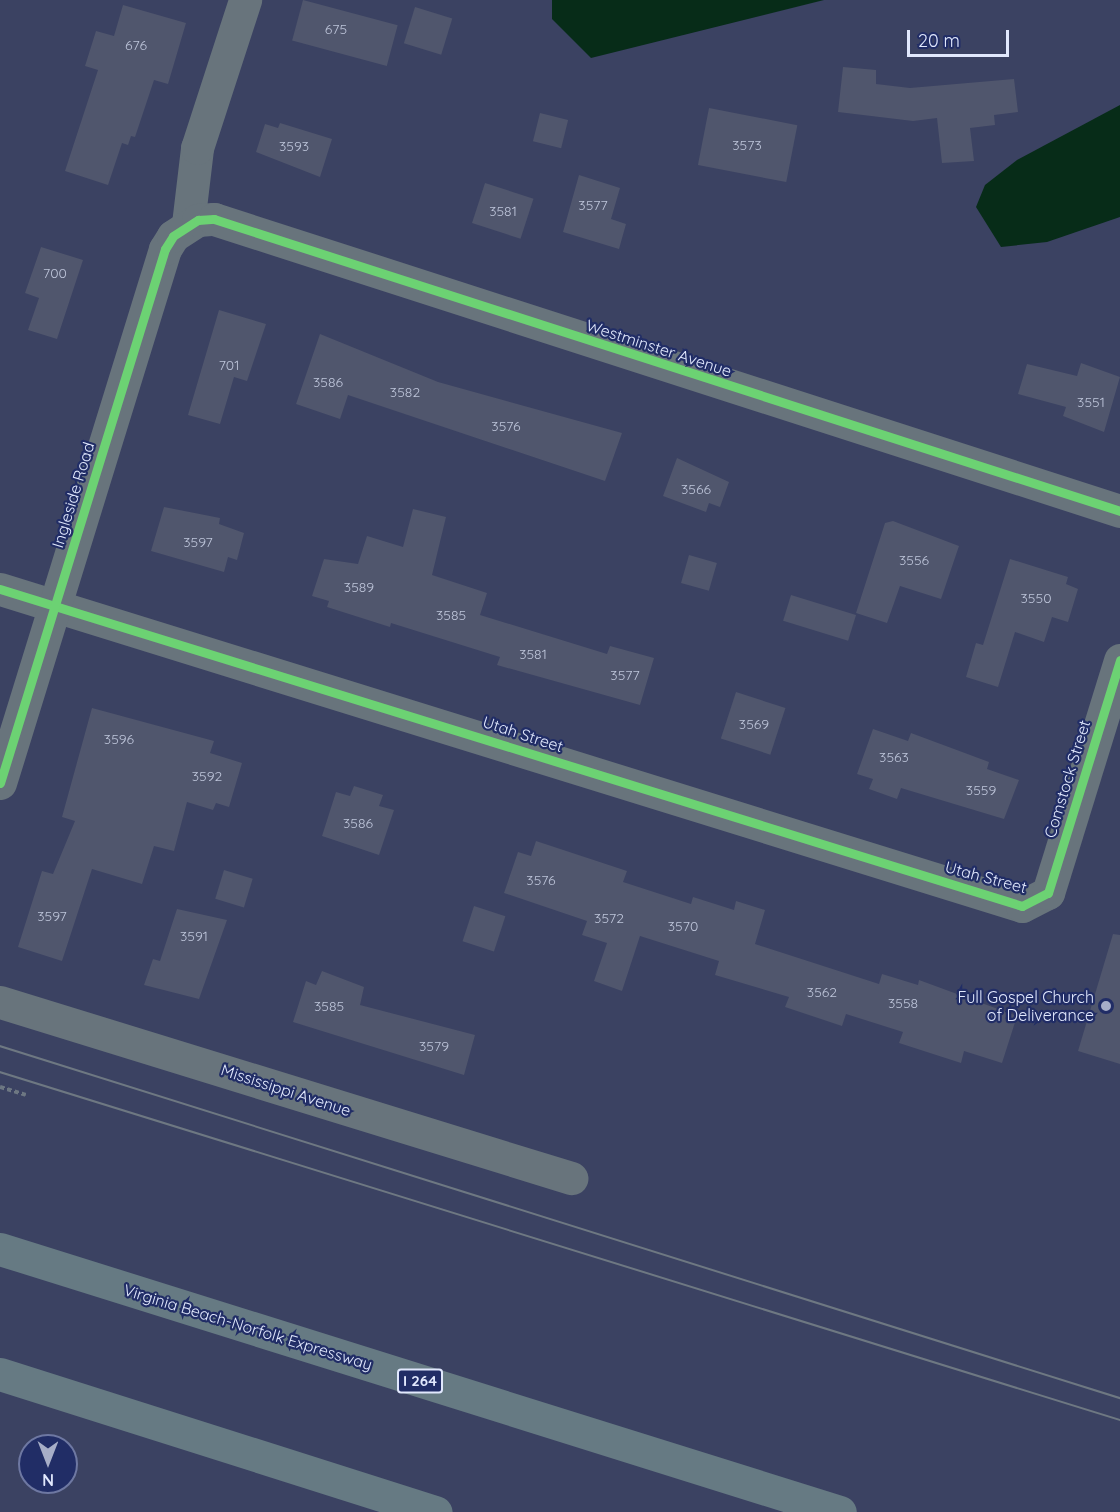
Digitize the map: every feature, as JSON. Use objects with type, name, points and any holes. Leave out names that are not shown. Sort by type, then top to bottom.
[{"type":"highway","name":"Virginia Beach-Norfolk Expressway","points":[[0,1249],[840,1512]]},
{"type":"highway","points":[[0,1374],[436,1512]]},
{"type":"street","points":[[188,224],[197,148],[245,0]]},
{"type":"street","name":"Westminster Avenue","points":[[188,224],[214,219],[1120,511]]},
{"type":"street","name":"Ingleside Road","points":[[0,783],[165,249],[188,224]]},
{"type":"street","name":"Utah Street","points":[[0,589],[1022,906],[1037,903]]},
{"type":"street","name":"Comstock Street","points":[[1037,903],[1048,893],[1109,723],[1120,660]]},
{"type":"street","name":"Mississippi Avenue","points":[[0,1002],[571,1178]]},
{"type":"path","points":[[0,1087],[26,1095]]},
{"type":"shaded area","points":[[552,0],[824,0],[591,58],[552,19]]},
{"type":"shaded area","points":[[1120,105],[1120,217],[1047,242],[1001,247],[976,207],[985,185],[1017,160]]},
{"type":"building","points":[[303,0],[398,25],[387,66],[292,41]]},
{"type":"building","points":[[123,5],[186,23],[168,84],[154,80],[135,137],[131,136],[128,145],[122,143],[108,185],[65,171],[98,70],[85,66],[96,31],[114,36]]},
{"type":"building","points":[[415,7],[452,18],[441,55],[404,43]]},
{"type":"building","points":[[843,67],[876,70],[876,84],[910,88],[1014,79],[1018,112],[994,115],[995,125],[970,128],[974,161],[942,163],[937,118],[913,121],[838,112]]},
{"type":"building","points":[[709,108],[797,125],[786,182],[698,165]]},
{"type":"building","points":[[540,113],[568,120],[561,148],[533,141]]},
{"type":"building","points":[[280,123],[332,139],[320,177],[256,152],[265,124],[278,128]]},
{"type":"building","points":[[579,175],[620,188],[611,219],[626,224],[619,249],[563,232]]},
{"type":"building","points":[[485,183],[534,199],[521,239],[472,223]]},
{"type":"building","points":[[41,247],[83,260],[57,339],[28,330],[39,298],[25,293]]},
{"type":"building","points":[[219,310],[266,324],[247,381],[234,377],[220,424],[188,415]]},
{"type":"building","points":[[320,334],[438,382],[622,433],[605,481],[348,395],[340,419],[296,404]]},
{"type":"building","points":[[1081,363],[1120,377],[1104,432],[1063,416],[1066,407],[1018,394],[1027,364],[1077,376]]},
{"type":"building","points":[[677,458],[729,482],[720,507],[709,503],[706,512],[663,496]]},
{"type":"building","points":[[164,507],[220,518],[219,524],[244,533],[237,560],[228,557],[224,572],[151,551]]},
{"type":"building","points":[[413,509],[446,517],[432,575],[487,593],[480,615],[607,654],[610,646],[654,658],[640,705],[497,665],[500,657],[391,623],[390,627],[327,607],[329,601],[312,596],[324,559],[358,564],[367,536],[403,547]]},
{"type":"building","points":[[893,521],[959,546],[941,599],[900,586],[887,623],[856,613],[885,523]]},
{"type":"building","points":[[689,555],[717,563],[709,591],[681,583]]},
{"type":"building","points":[[1010,559],[1068,577],[1066,584],[1078,589],[1068,622],[1052,617],[1044,642],[1015,632],[998,687],[966,677],[976,643],[983,645]]},
{"type":"building","points":[[791,595],[856,615],[848,641],[783,621]]},
{"type":"building","points":[[736,692],[785,708],[770,755],[721,739]]},
{"type":"building","points":[[92,708],[214,741],[210,753],[242,763],[229,807],[216,803],[213,810],[187,802],[174,851],[154,846],[142,884],[92,869],[62,961],[18,947],[42,871],[53,874],[75,821],[62,817]]},
{"type":"building","points":[[873,729],[908,741],[911,733],[989,762],[987,769],[1019,780],[1004,819],[901,788],[897,799],[869,789],[873,779],[857,774]]},
{"type":"building","points":[[354,786],[383,795],[379,806],[394,810],[379,855],[322,836],[336,792],[350,796]]},
{"type":"building","points":[[536,841],[627,871],[623,882],[691,904],[693,897],[734,910],[736,901],[765,910],[755,944],[879,984],[882,974],[918,985],[919,980],[1017,1016],[1002,1063],[964,1051],[961,1063],[899,1043],[903,1032],[846,1014],[842,1026],[785,1007],[789,997],[715,975],[719,961],[640,936],[622,991],[594,981],[607,943],[582,935],[587,921],[504,893],[518,852],[531,856]]},
{"type":"building","points":[[224,870],[253,879],[244,907],[215,899]]},
{"type":"building","points":[[474,906],[505,916],[494,951],[463,941]]},
{"type":"building","points":[[177,909],[227,920],[199,999],[144,985],[153,959],[160,961]]},
{"type":"building","name":"Full Gospel Church of Deliverance","points":[[1113,934],[1120,935],[1120,1064],[1078,1051]]},
{"type":"building","points":[[322,971],[364,987],[360,1005],[475,1035],[464,1075],[293,1022],[306,981],[316,985]]},
{"type":"tram line","points":[[0,1046],[1120,1398]]},
{"type":"tram line","points":[[0,1072],[1120,1420]]},
{"type":"cycle path","points":[[0,783],[165,249],[173,236],[198,220],[214,219],[1120,511]]},
{"type":"cycle path","points":[[0,589],[1022,906],[1048,893],[1120,660]]},
{"type":"place","name":"Full Gospel Church of Deliverance","points":[[1106,1006]]}]
